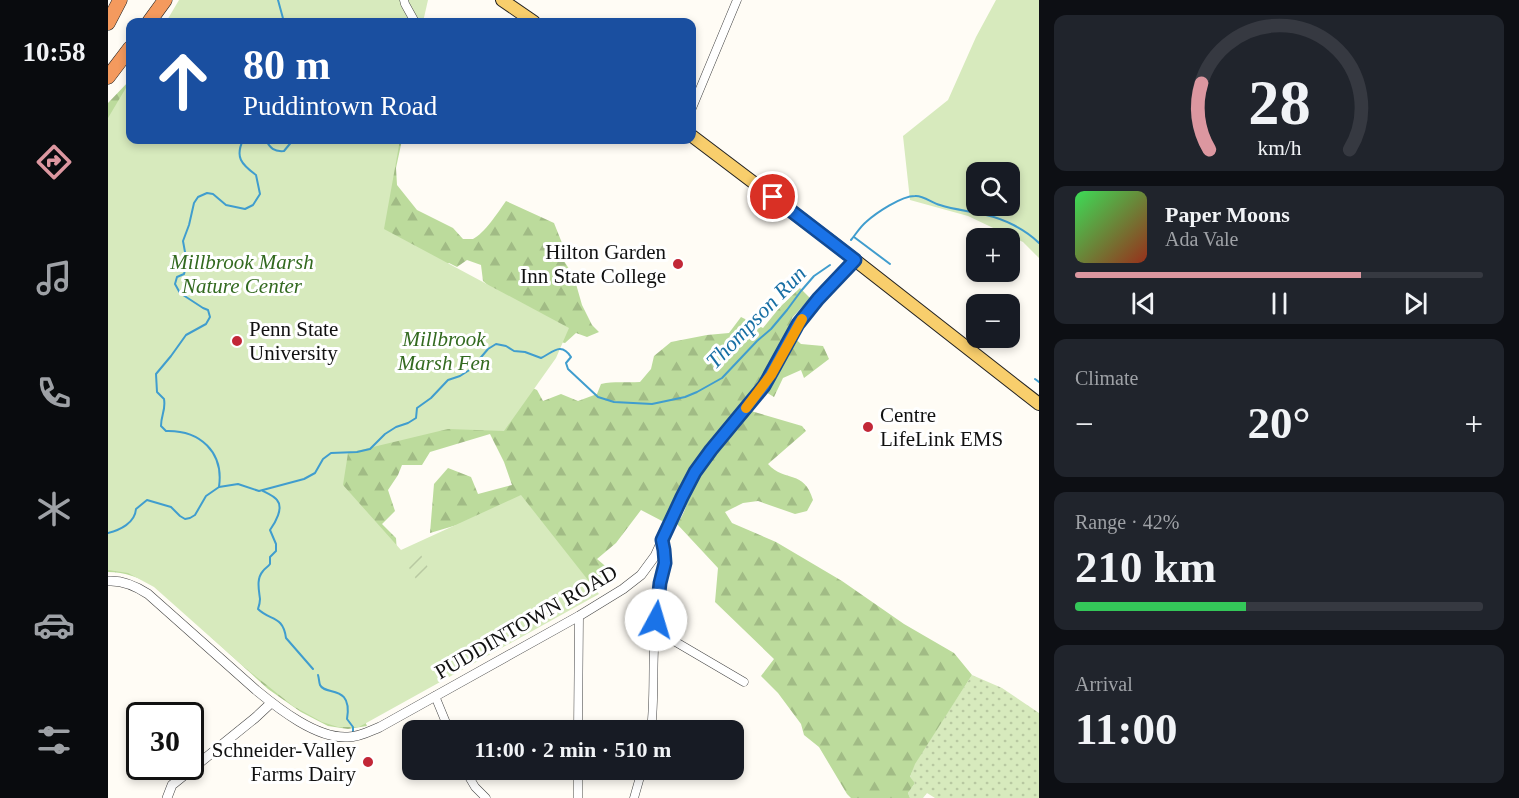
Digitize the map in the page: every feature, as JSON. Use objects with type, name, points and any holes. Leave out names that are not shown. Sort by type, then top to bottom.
[{"type":"highway","points":[[108,23],[120,0]]},
{"type":"highway","points":[[152,18],[165,0]]},
{"type":"highway","points":[[108,77],[126,53]]},
{"type":"main road","points":[[502,0],[528,18]]},
{"type":"main road","points":[[696,138],[1039,404]]},
{"type":"street","points":[[404,0],[413,18]]},
{"type":"street","points":[[696,99],[737,0]]},
{"type":"street","name":"PUDDINTOWN ROAD","points":[[108,580],[128,584],[148,594],[271,702],[295,718],[326,734],[345,738],[361,735],[380,727],[579,616],[641,575],[652,562],[695,472],[764,386],[798,324],[855,260]]},
{"type":"street","points":[[652,720],[655,634],[660,583],[665,563],[662,540]]},
{"type":"street","points":[[578,720],[579,616]]},
{"type":"street","points":[[655,634],[669,638],[695,652],[744,682]]},
{"type":"street","points":[[435,696],[445,720]]},
{"type":"street","points":[[167,798],[172,785],[255,718],[271,702]]},
{"type":"street","points":[[471,780],[486,798]]},
{"type":"street","points":[[578,780],[578,798]]},
{"type":"street","points":[[634,798],[639,780]]},
{"type":"green space","points":[[179,0],[428,0],[424,18],[168,18]]},
{"type":"green space","points":[[996,0],[1039,0],[1039,258],[1020,241],[1020,228],[993,228],[968,216],[1020,216],[1020,162],[966,162],[966,215],[910,200],[903,136],[948,100],[976,37]]},
{"type":"green space","name":"Millbrook Marsh Nature Center","points":[[126,84],[126,144],[401,144],[396,168],[397,185],[417,210],[453,228],[463,239],[473,239],[482,232],[506,201],[554,223],[562,243],[564,261],[574,277],[582,305],[592,325],[599,332],[587,337],[576,333],[565,343],[551,340],[483,281],[481,265],[467,260],[457,267],[449,263],[433,272],[330,449],[524,384],[537,390],[543,401],[561,394],[578,401],[597,394],[601,384],[640,382],[651,369],[654,356],[671,342],[729,333],[741,317],[763,328],[800,288],[810,298],[792,318],[788,332],[801,344],[823,346],[829,359],[804,378],[801,370],[783,378],[774,397],[759,388],[718,434],[683,485],[664,522],[641,510],[616,543],[597,559],[610,570],[587,598],[511,509],[430,533],[434,484],[448,468],[471,477],[478,494],[512,485],[490,434],[430,452],[422,465],[402,465],[388,490],[395,511],[382,524],[396,538],[397,553],[355,699],[367,726],[348,729],[328,726],[301,712],[268,689],[155,586],[132,576],[108,572],[108,103]]},
{"type":"green space","name":"Millbrook Marsh Nature Center","points":[[126,88],[126,144],[399,144],[384,229],[569,328],[556,358],[504,431],[448,429],[348,453],[343,485],[401,550],[521,495],[599,594],[359,727],[338,727],[322,722],[293,706],[244,667],[154,587],[128,573],[108,570],[108,118]]},
{"type":"green space","points":[[751,411],[802,426],[806,431],[768,464],[774,470],[805,484],[813,500],[807,511],[795,514],[758,501],[743,503],[725,512],[732,523],[776,542],[842,581],[904,624],[954,653],[972,675],[915,764],[910,777],[915,783],[908,793],[910,798],[851,798],[847,794],[819,747],[804,735],[801,724],[778,693],[761,676],[774,659],[715,602],[718,568],[677,524],[702,471]]},
{"type":"green space","points":[[421,555],[430,571],[416,579],[406,563]]},
{"type":"green space","points":[[972,675],[1002,688],[1039,713],[1039,798],[935,798],[927,793],[923,798],[910,798],[908,793],[915,783],[910,778],[914,764]]},
{"type":"waterway","points":[[278,0],[283,18]]},
{"type":"waterway","points":[[108,533],[126,525],[133,518],[136,509],[147,500],[171,507],[185,519],[190,518],[195,515],[206,496],[219,487],[218,463],[207,446],[189,434],[166,431],[161,426],[164,399],[157,392],[156,374],[186,335],[206,324],[210,317],[208,310],[180,293],[175,284],[177,277],[184,274],[187,263],[183,241],[194,203],[198,197],[207,193],[213,194],[226,205],[245,209],[253,205],[260,194],[256,175],[241,160],[242,144]]},
{"type":"waterway","points":[[268,144],[278,151],[284,151],[290,144]]},
{"type":"waterway","points":[[851,240],[870,218],[882,210],[903,199],[918,196],[946,207],[1000,219],[1021,229],[1039,243]]},
{"type":"waterway","points":[[854,237],[890,264]]},
{"type":"waterway","name":"Thompson Run","points":[[219,487],[238,484],[259,491],[304,479],[315,473],[323,459],[331,453],[370,449],[385,434],[416,418],[417,408],[431,398],[448,380],[471,369],[488,349],[496,344],[541,358],[556,350],[564,350],[571,357],[566,363],[568,369],[598,397],[614,402],[652,404],[685,397],[722,378],[771,329],[814,276],[830,265]]},
{"type":"waterway","name":"Thompson Run","points":[[1035,379],[1039,382]]},
{"type":"waterway","points":[[263,491],[276,499],[280,507],[270,530],[276,544],[276,551],[270,557],[270,564],[259,577],[258,609],[282,625],[286,638],[313,669]]},
{"type":"waterway","points":[[318,675],[323,688],[338,693],[346,700],[347,719],[353,727],[353,734]]},
{"type":"slow traffic","points":[[746,408],[771,375],[802,319]]},
{"type":"place","name":"Hilton Garden Inn State College","points":[[678,264]]},
{"type":"place","name":"Penn State University","points":[[237,341]]},
{"type":"place","name":"Centre LifeLink EMS","points":[[868,427]]},
{"type":"place","name":"Schneider-Valley Farms Dairy","points":[[368,762]]},
{"type":"route","points":[[656,620],[660,583],[665,563],[662,540],[695,472],[764,386],[798,324],[855,260],[773,197]]},
{"type":"park label","name":"Millbrook Marsh Fen","points":[[444,351]]}]
